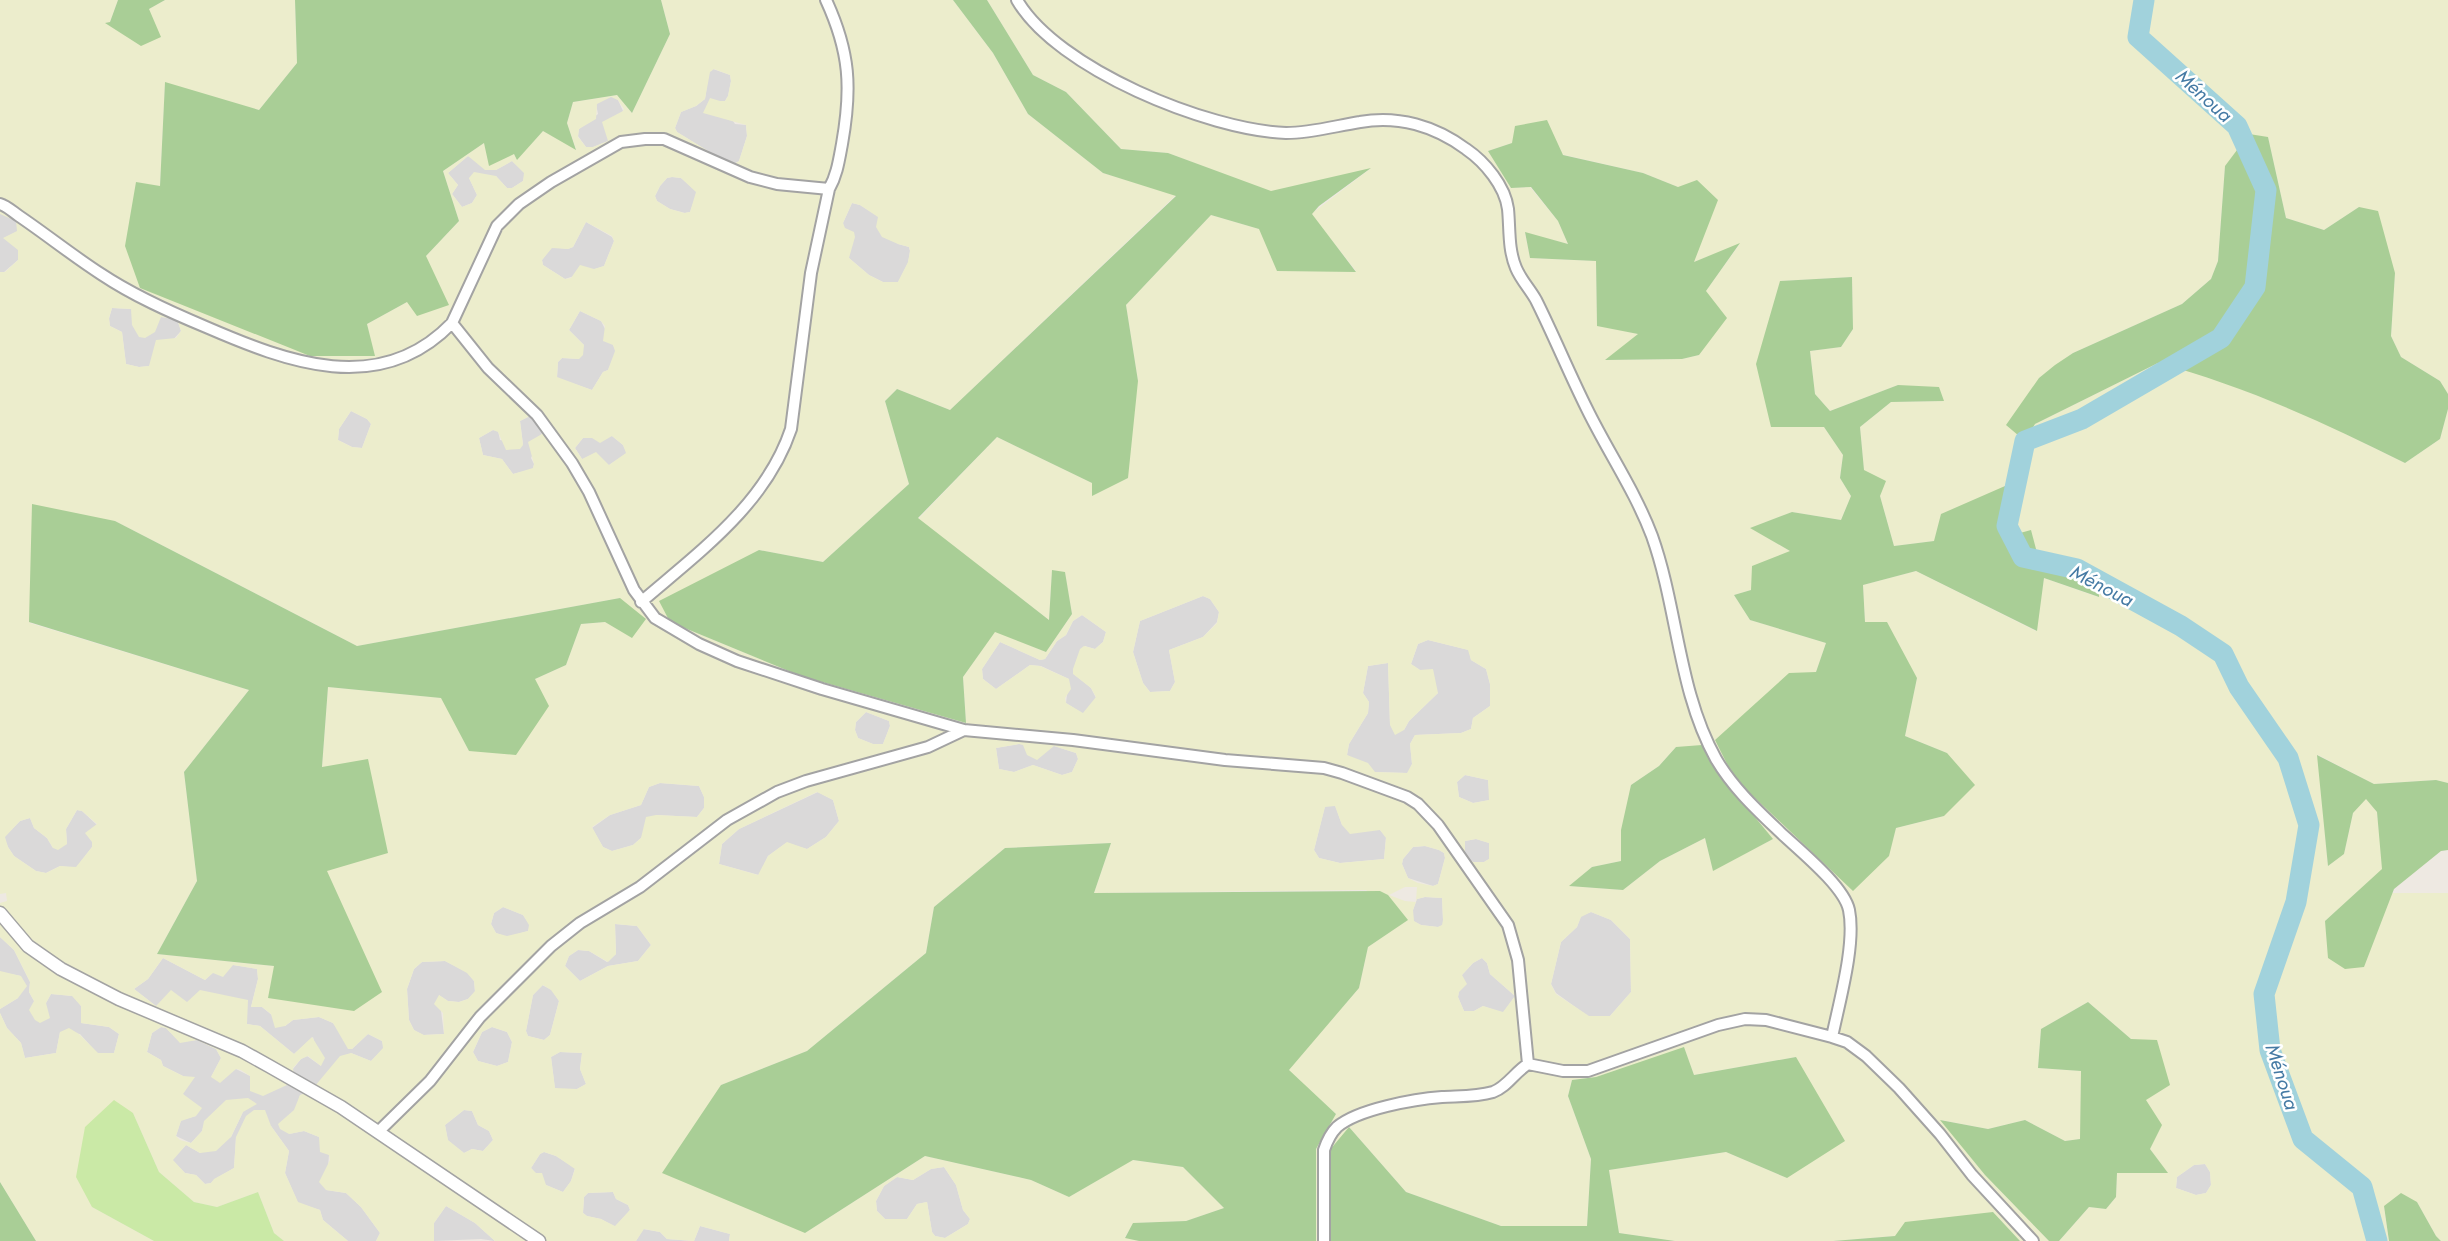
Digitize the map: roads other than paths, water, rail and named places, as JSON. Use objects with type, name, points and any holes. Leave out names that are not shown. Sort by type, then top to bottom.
[{"type":"street","points":[[641,602],[721,532],[752,500],[783,453],[791,429],[811,273],[829,189],[836,178],[848,106],[849,75],[836,22],[826,0]]},
{"type":"street","points":[[1017,0],[1032,20],[1048,35],[1083,61],[1144,96],[1214,120],[1274,132],[1313,131],[1380,119],[1417,124],[1439,132],[1466,148],[1494,177],[1507,201],[1509,242],[1518,272],[1535,300],[1588,413],[1611,452],[1651,535],[1662,568],[1693,706],[1702,734],[1728,778],[1821,870],[1847,904],[1850,913],[1850,934],[1832,1036]]},
{"type":"street","points":[[0,204],[124,289],[262,352],[304,363],[340,368],[379,364],[402,358],[440,335],[452,323],[496,226],[519,204],[541,188],[621,142],[664,139],[750,177],[777,184],[829,189]]},
{"type":"street","points":[[452,323],[462,339],[488,368],[537,415],[572,463],[589,492],[641,602],[656,618],[671,629],[737,661],[822,689],[964,730],[1073,740],[1225,760],[1324,768],[1407,797],[1418,804],[1437,825],[1508,925],[1518,960],[1528,1064]]},
{"type":"street","points":[[440,335],[462,339]]},
{"type":"street","points":[[378,1132],[430,1081],[480,1017],[551,946],[580,923],[640,887],[727,820],[777,792],[806,781],[928,747],[964,730]]},
{"type":"street","points":[[2,919],[28,946],[61,969],[119,999],[242,1051],[341,1107],[540,1241]]},
{"type":"street","points":[[1324,1241],[1324,1150],[1329,1137],[1338,1126],[1353,1118],[1387,1107],[1440,1097],[1491,1093],[1506,1084],[1528,1064],[1563,1071],[1588,1071],[1718,1025],[1745,1019],[1766,1020],[1832,1036],[1847,1042],[1866,1056],[1899,1088],[1940,1134],[1972,1175],[2033,1241]]},
{"type":"waterway","name":"Ménoua","points":[[2144,0],[2138,37],[2237,126],[2266,190],[2255,287],[2221,338],[2082,419],[2025,441],[2007,526],[2023,557],[2077,569],[2181,626],[2223,654],[2239,687],[2288,758],[2309,825],[2296,902],[2264,994],[2270,1050],[2303,1139],[2362,1187],[2377,1241]]}]
